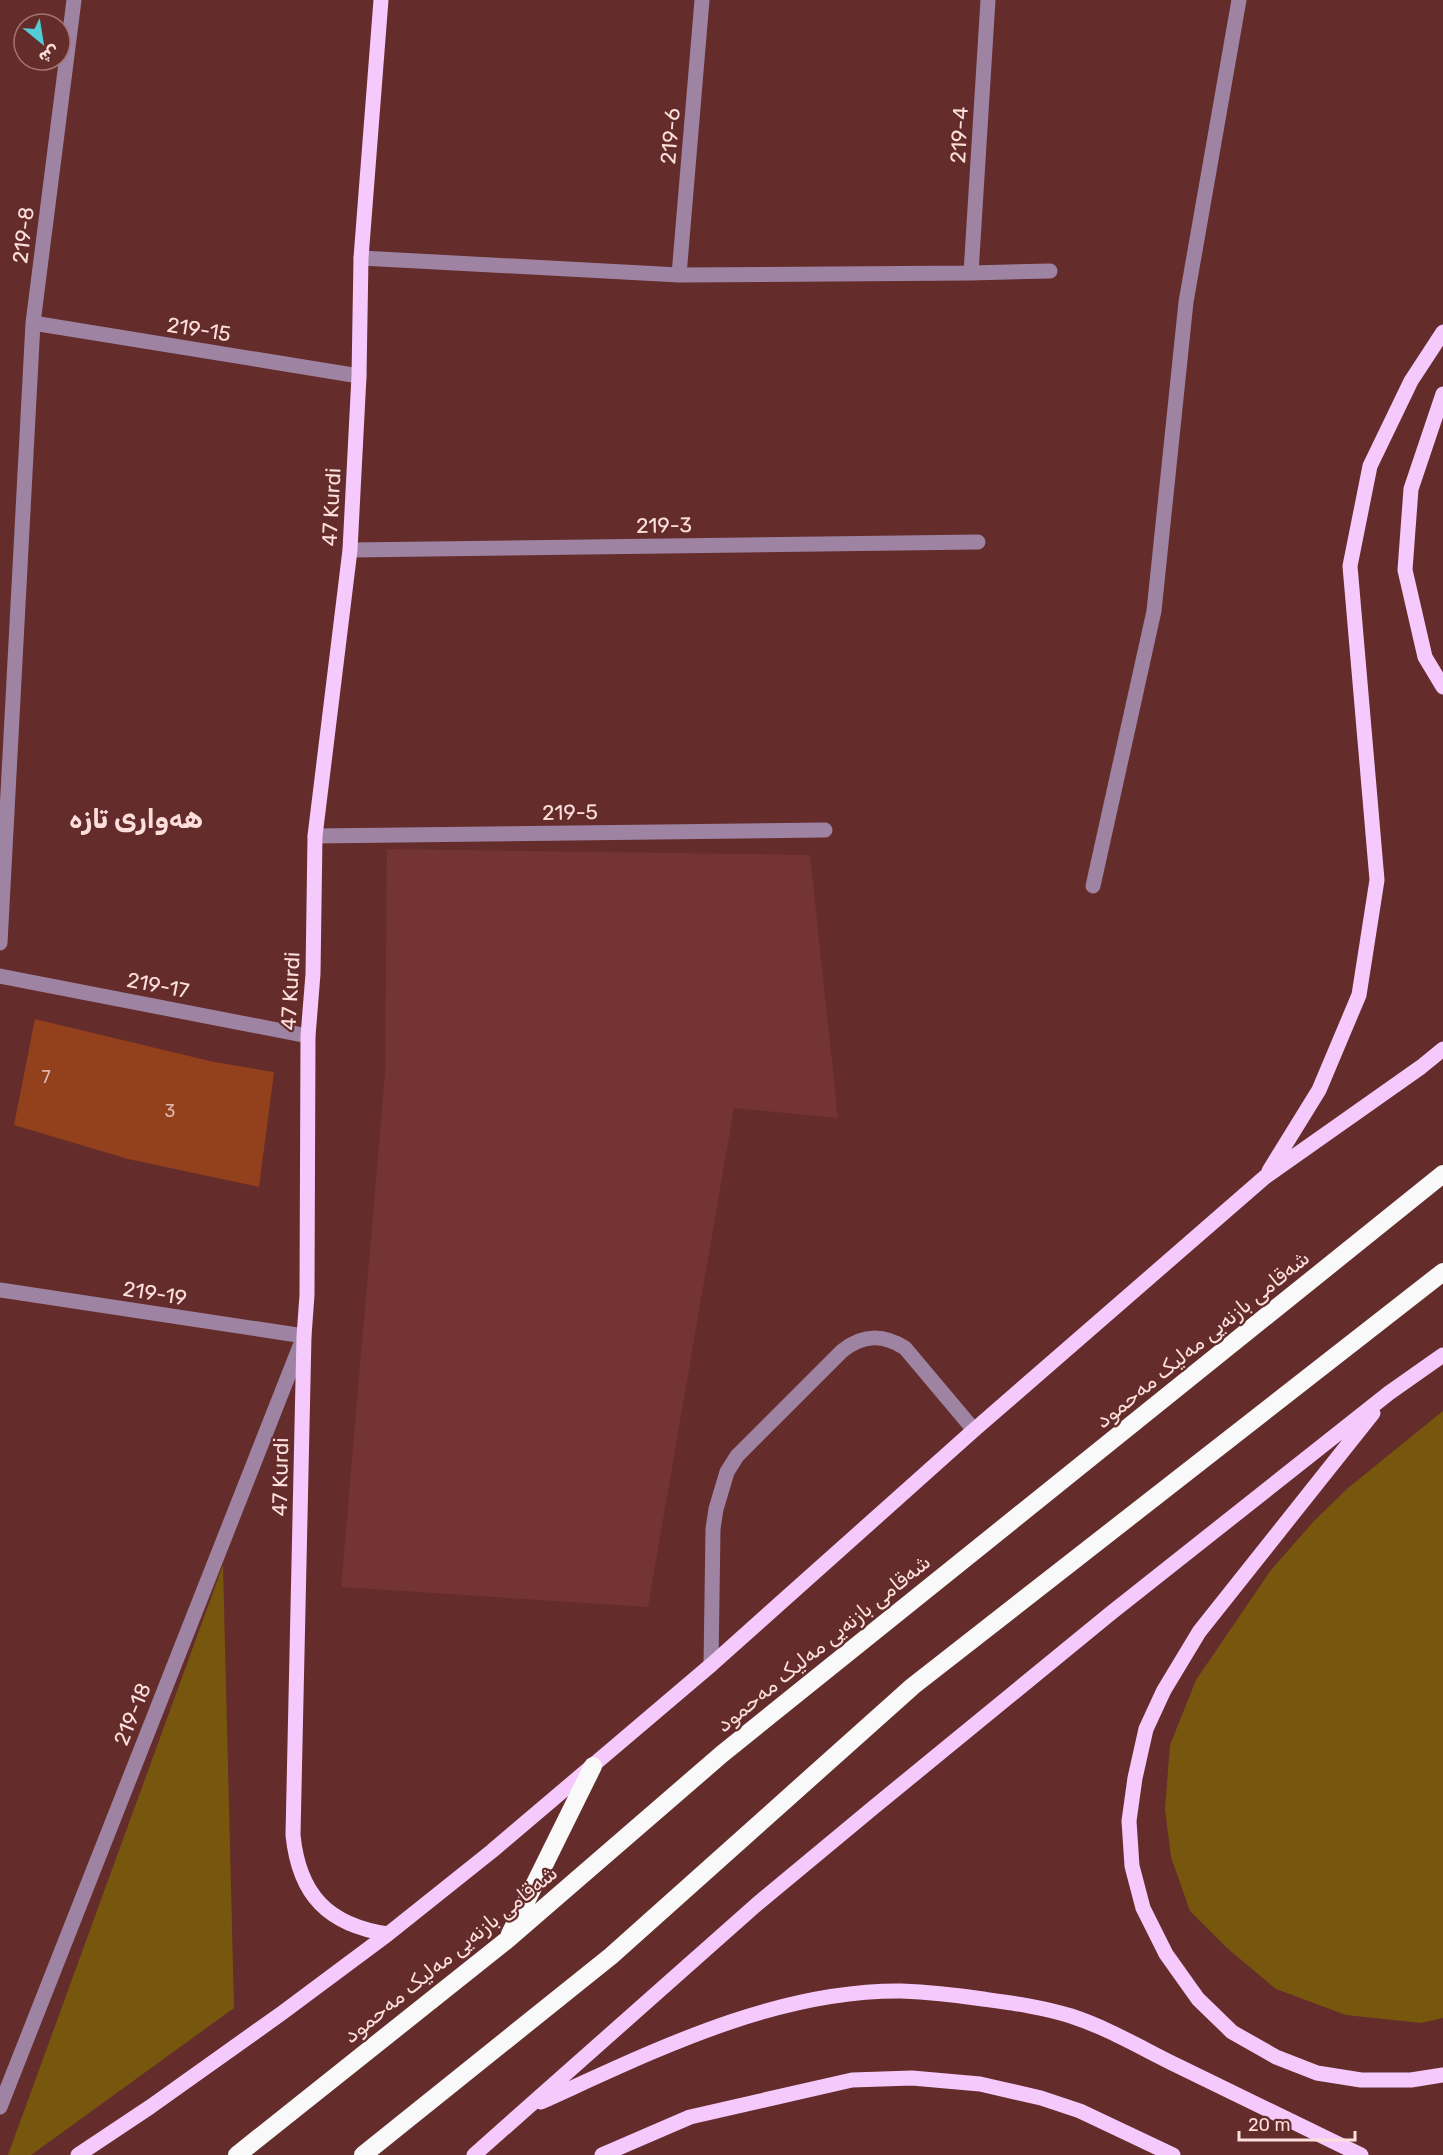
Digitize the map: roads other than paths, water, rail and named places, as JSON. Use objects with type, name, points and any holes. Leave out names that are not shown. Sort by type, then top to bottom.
[{"type":"highway","name":"شەقامی بازنەیی مەلیک مەحمود","points":[[237,2155],[507,1940],[722,1754],[1443,1174]]},
{"type":"highway","points":[[363,2155],[611,1956],[913,1686],[1443,1272]]},
{"type":"highway","points":[[507,1940],[593,1766]]},
{"type":"main road","name":"47 Kurdi","points":[[381,0],[361,258],[350,550],[315,836],[313,974],[308,1036],[308,1295],[304,1336],[293,1835],[295,1856],[302,1877],[313,1896],[328,1911],[346,1923],[388,1934]]},
{"type":"main road","points":[[1265,1177],[1319,1090],[1359,995],[1377,880],[1350,566],[1370,466],[1411,381],[1443,332]]},
{"type":"main road","points":[[1443,394],[1411,489],[1406,570],[1425,657],[1443,687]]},
{"type":"main road","points":[[78,2155],[150,2108],[282,2013],[388,1934],[492,1851],[711,1665],[974,1430],[1265,1177],[1443,1049]]},
{"type":"main road","points":[[474,2155],[747,1913],[874,1807],[1111,1613],[1389,1393],[1443,1355]]},
{"type":"main road","points":[[1389,1393],[1206,1623],[1164,1690],[1146,1730],[1134,1778],[1130,1821],[1132,1866],[1143,1908],[1166,1954],[1198,1999],[1232,2032],[1276,2057],[1317,2073],[1361,2080],[1411,2080],[1443,2075]]},
{"type":"main road","points":[[527,2108],[682,2039],[734,2021],[799,2003],[850,1995],[901,1991],[960,1995],[1018,2004],[1071,2016],[1132,2043],[1361,2155]]},
{"type":"main road","points":[[602,2155],[690,2117],[852,2080],[912,2078],[980,2084],[1041,2098],[1080,2111],[1173,2155]]},
{"type":"street","name":"219-8","points":[[0,943],[33,323],[74,0]]},
{"type":"street","name":"219-6","points":[[679,275],[702,0]]},
{"type":"street","name":"219-4","points":[[971,273],[988,0]]},
{"type":"street","points":[[1093,886],[1154,611],[1186,302],[1239,0]]},
{"type":"street","points":[[361,258],[679,275],[1050,271]]},
{"type":"street","name":"219-15","points":[[33,323],[358,376]]},
{"type":"street","name":"219-3","points":[[350,550],[978,542]]},
{"type":"street","name":"219-5","points":[[315,836],[825,830]]},
{"type":"street","name":"219-17","points":[[0,976],[308,1036]]},
{"type":"street","name":"219-19","points":[[0,1290],[304,1336]]},
{"type":"street","name":"219-18","points":[[0,2107],[304,1336]]},
{"type":"street","points":[[711,1665],[713,1529],[716,1509],[727,1472],[737,1456],[842,1351],[861,1339],[884,1338],[895,1342],[905,1348],[974,1430]]},
{"type":"district","name":"هەواری تازە","points":[[136,819]]}]
